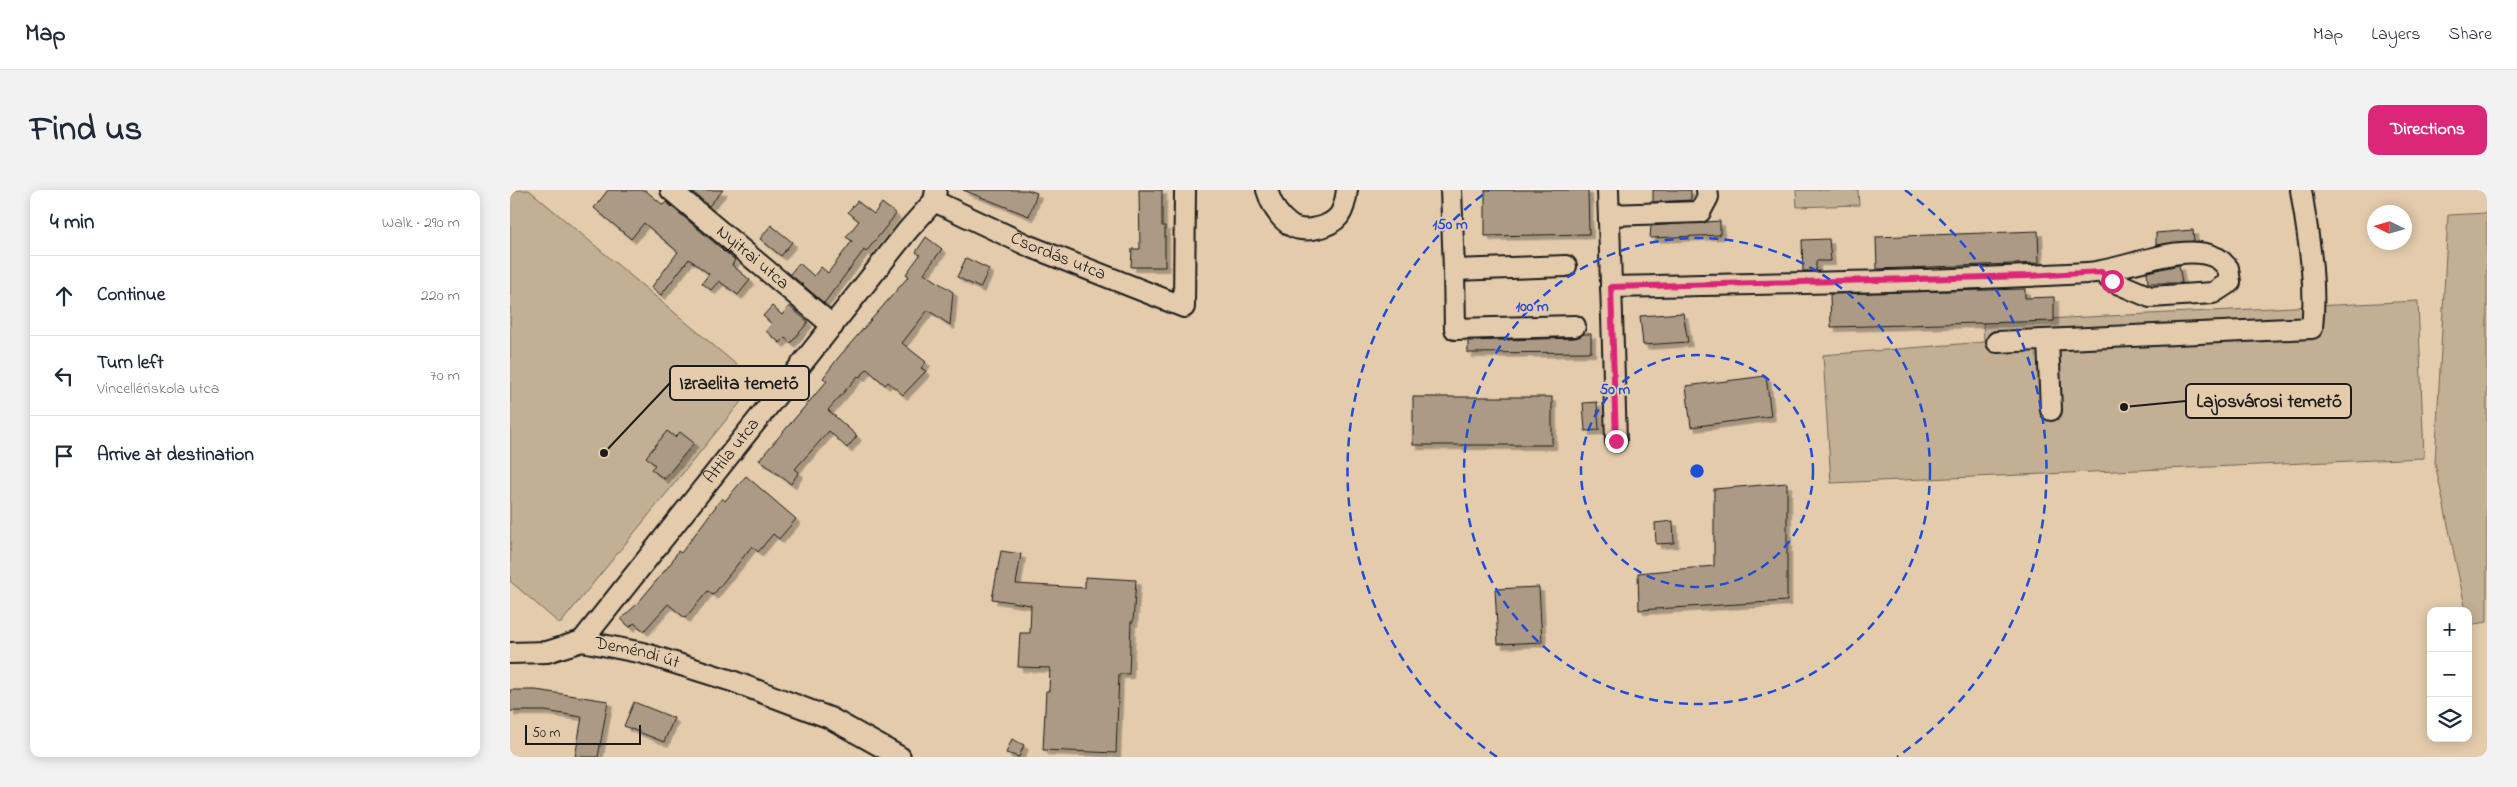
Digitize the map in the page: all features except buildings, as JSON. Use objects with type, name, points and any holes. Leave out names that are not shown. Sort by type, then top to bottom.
[{"type":"street","name":"Nyitrai utca","points":[[672,190],[833,326]]},
{"type":"street","name":"Csordás utca","points":[[935,196],[1029,246],[1184,307],[1186,190]]},
{"type":"street","points":[[1267,190],[1271,203],[1280,216],[1291,226],[1304,230],[1325,226],[1340,215],[1347,190]]},
{"type":"street","points":[[1451,190],[1455,329],[1575,326]]},
{"type":"street","points":[[1608,190],[1616,441]]},
{"type":"street","points":[[1609,214],[1700,212],[1708,198],[1707,190]]},
{"type":"street","points":[[1997,342],[2312,328],[2314,307],[2312,263],[2301,190]]},
{"type":"street","name":"Attila utca","points":[[582,641],[935,196]]},
{"type":"street","points":[[1611,287],[2027,276],[2102,272],[2173,253],[2203,254],[2217,258],[2228,268],[2230,282],[2213,292],[2150,297],[2112,281],[2102,272]]},
{"type":"street","points":[[1454,270],[1566,266]]},
{"type":"street","points":[[2048,340],[2051,410]]},
{"type":"street","name":"Deméndi út","points":[[510,654],[547,652],[582,641],[643,653],[732,681],[830,718],[900,757]]},
{"type":"shaded area","points":[[510,190],[529,190],[757,382],[560,624],[510,581]]},
{"type":"shaded area","points":[[1796,190],[1858,190],[1859,205],[1797,207]]},
{"type":"shaded area","points":[[2487,213],[2487,622],[2472,624],[2472,607],[2465,607],[2435,463],[2448,215]]},
{"type":"shaded area","points":[[2418,301],[2424,458],[1831,483],[1823,355],[1984,342],[1983,322]]},
{"type":"place","name":"Lajosvárosi temető","points":[[2124,407]]},
{"type":"place","name":"Izraelita temető","points":[[604,453]]},
{"type":"route","points":[[1616,441],[1611,287],[2027,276],[2102,272],[2112,281]]}]
